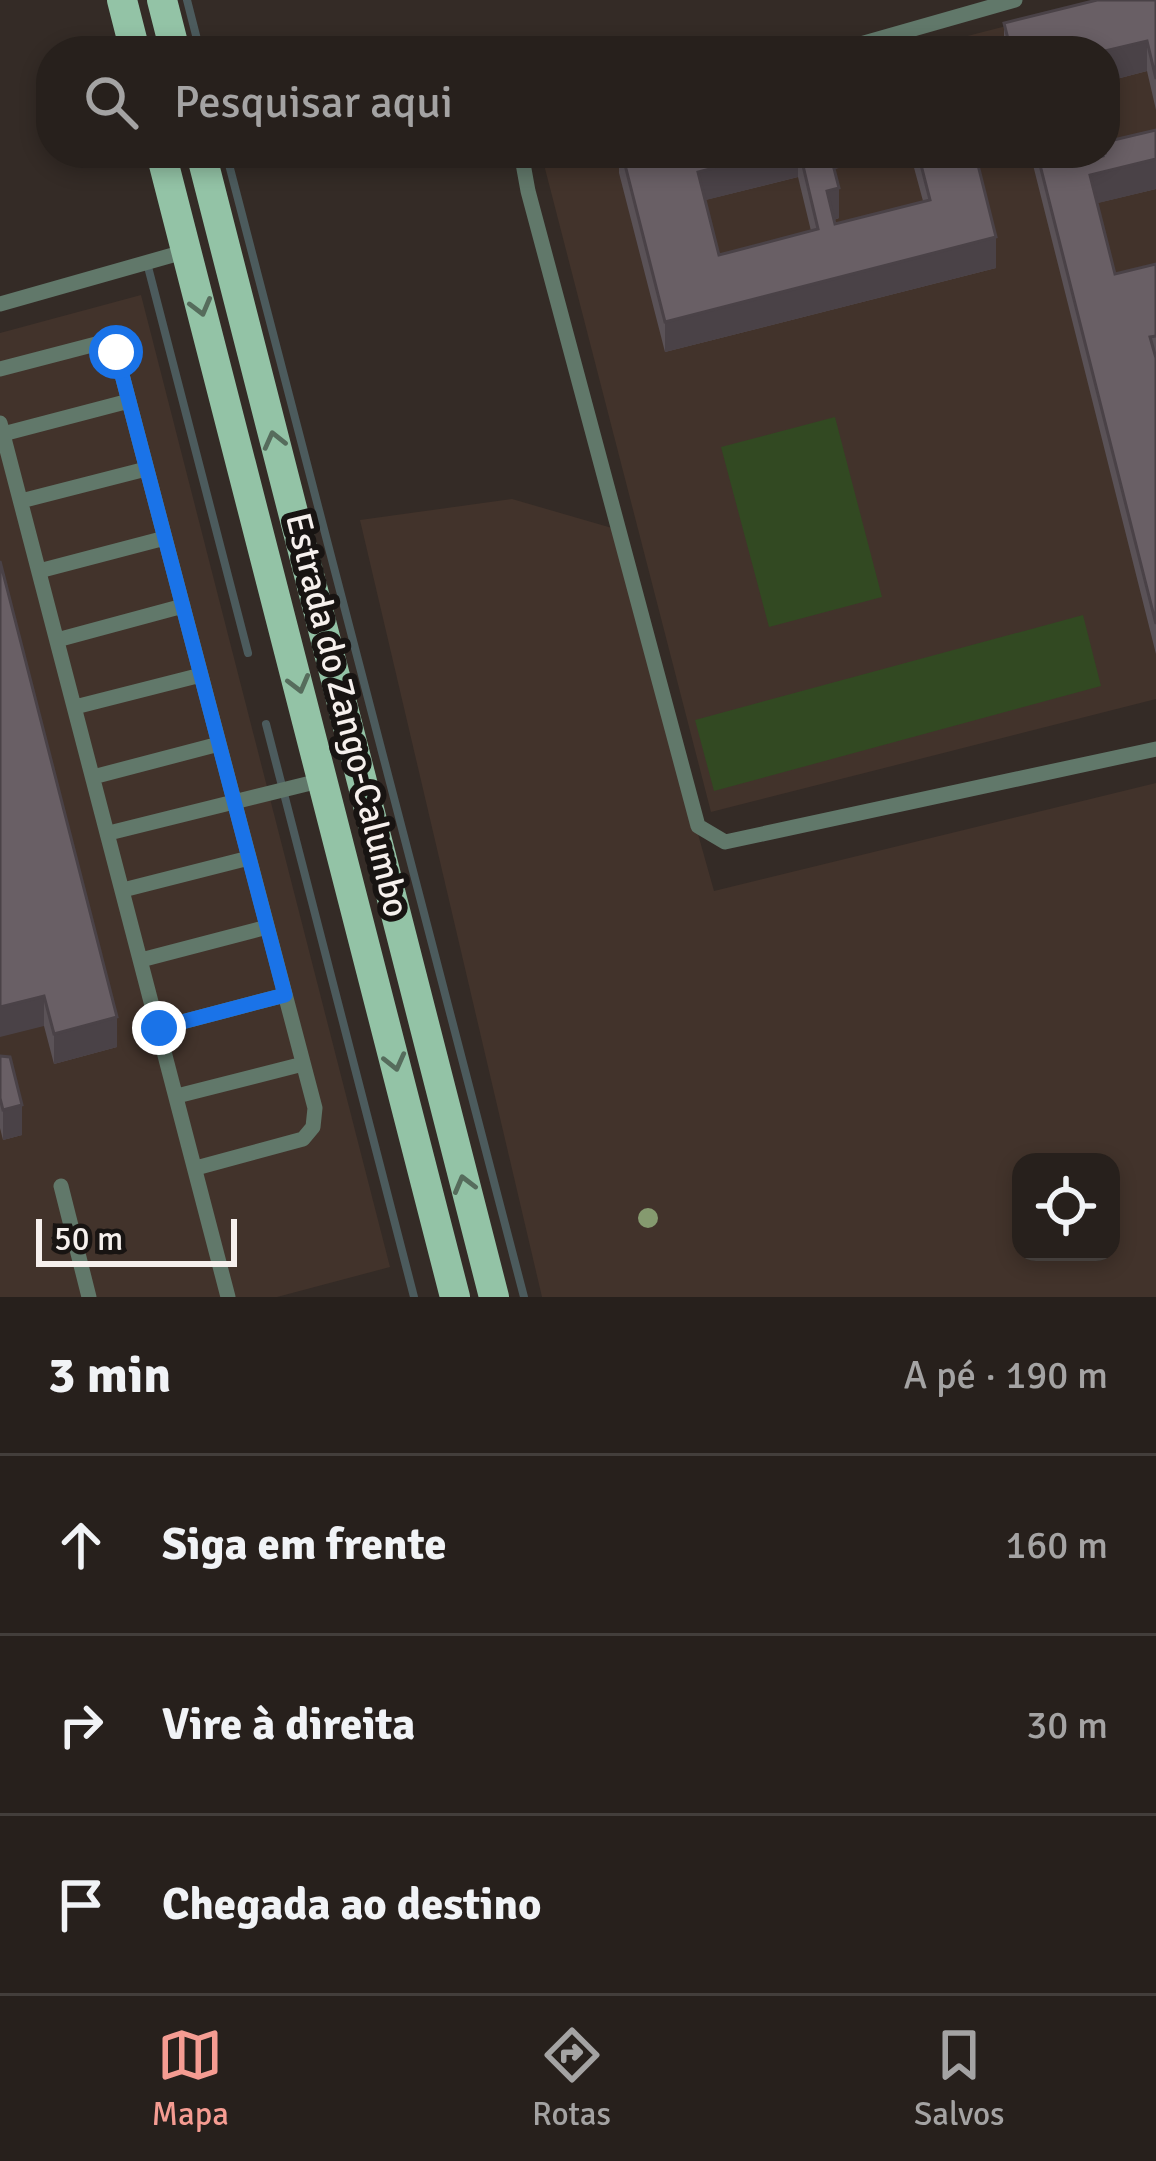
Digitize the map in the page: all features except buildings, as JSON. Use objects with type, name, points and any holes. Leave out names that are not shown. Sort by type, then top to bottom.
[{"type":"main road","points":[[122,0],[131,36]]},
{"type":"main road","points":[[162,0],[171,36]]},
{"type":"main road","name":"Estrada do Zango-Calumbo","points":[[165,168],[309,783],[455,1297]]},
{"type":"main road","points":[[204,168],[494,1297]]},
{"type":"lane","points":[[889,36],[1015,0]]},
{"type":"lane","points":[[524,168],[698,826],[725,842],[1156,748]]},
{"type":"lane","points":[[0,304],[187,251]]},
{"type":"lane","points":[[0,369],[96,344],[116,352],[315,1108],[314,1127],[303,1139],[196,1168]]},
{"type":"lane","points":[[129,401],[2,429],[228,1297]]},
{"type":"lane","points":[[21,501],[146,469]]},
{"type":"lane","points":[[39,571],[165,538]]},
{"type":"lane","points":[[57,640],[183,606]]},
{"type":"lane","points":[[75,707],[201,675]]},
{"type":"lane","points":[[93,776],[219,744]]},
{"type":"lane","points":[[109,833],[309,783]]},
{"type":"lane","points":[[123,890],[249,858]]},
{"type":"lane","points":[[141,960],[267,927]]},
{"type":"lane","points":[[159,1028],[285,995]]},
{"type":"lane","points":[[177,1096],[303,1064]]},
{"type":"lane","points":[[61,1186],[89,1297]]},
{"type":"shaded area","points":[[1108,0],[1156,0],[1156,699],[711,812],[545,168],[1120,168],[1120,36],[968,36]]},
{"type":"shaded area","points":[[141,295],[390,1267],[277,1297],[0,1297],[0,333]]},
{"type":"shaded area","points":[[512,499],[612,528],[714,891],[1156,783],[1156,1297],[542,1297],[360,520]]},
{"type":"green space","points":[[835,417],[882,597],[769,627],[721,447]]},
{"type":"green space","points":[[1083,615],[1101,686],[714,791],[695,720]]},
{"type":"waterway","points":[[187,0],[196,36]]},
{"type":"waterway","points":[[230,168],[524,1297]]},
{"type":"waterway","points":[[147,263],[248,653]]},
{"type":"waterway","points":[[266,724],[414,1297]]},
{"type":"route","points":[[116,352],[285,995],[159,1028]]}]
